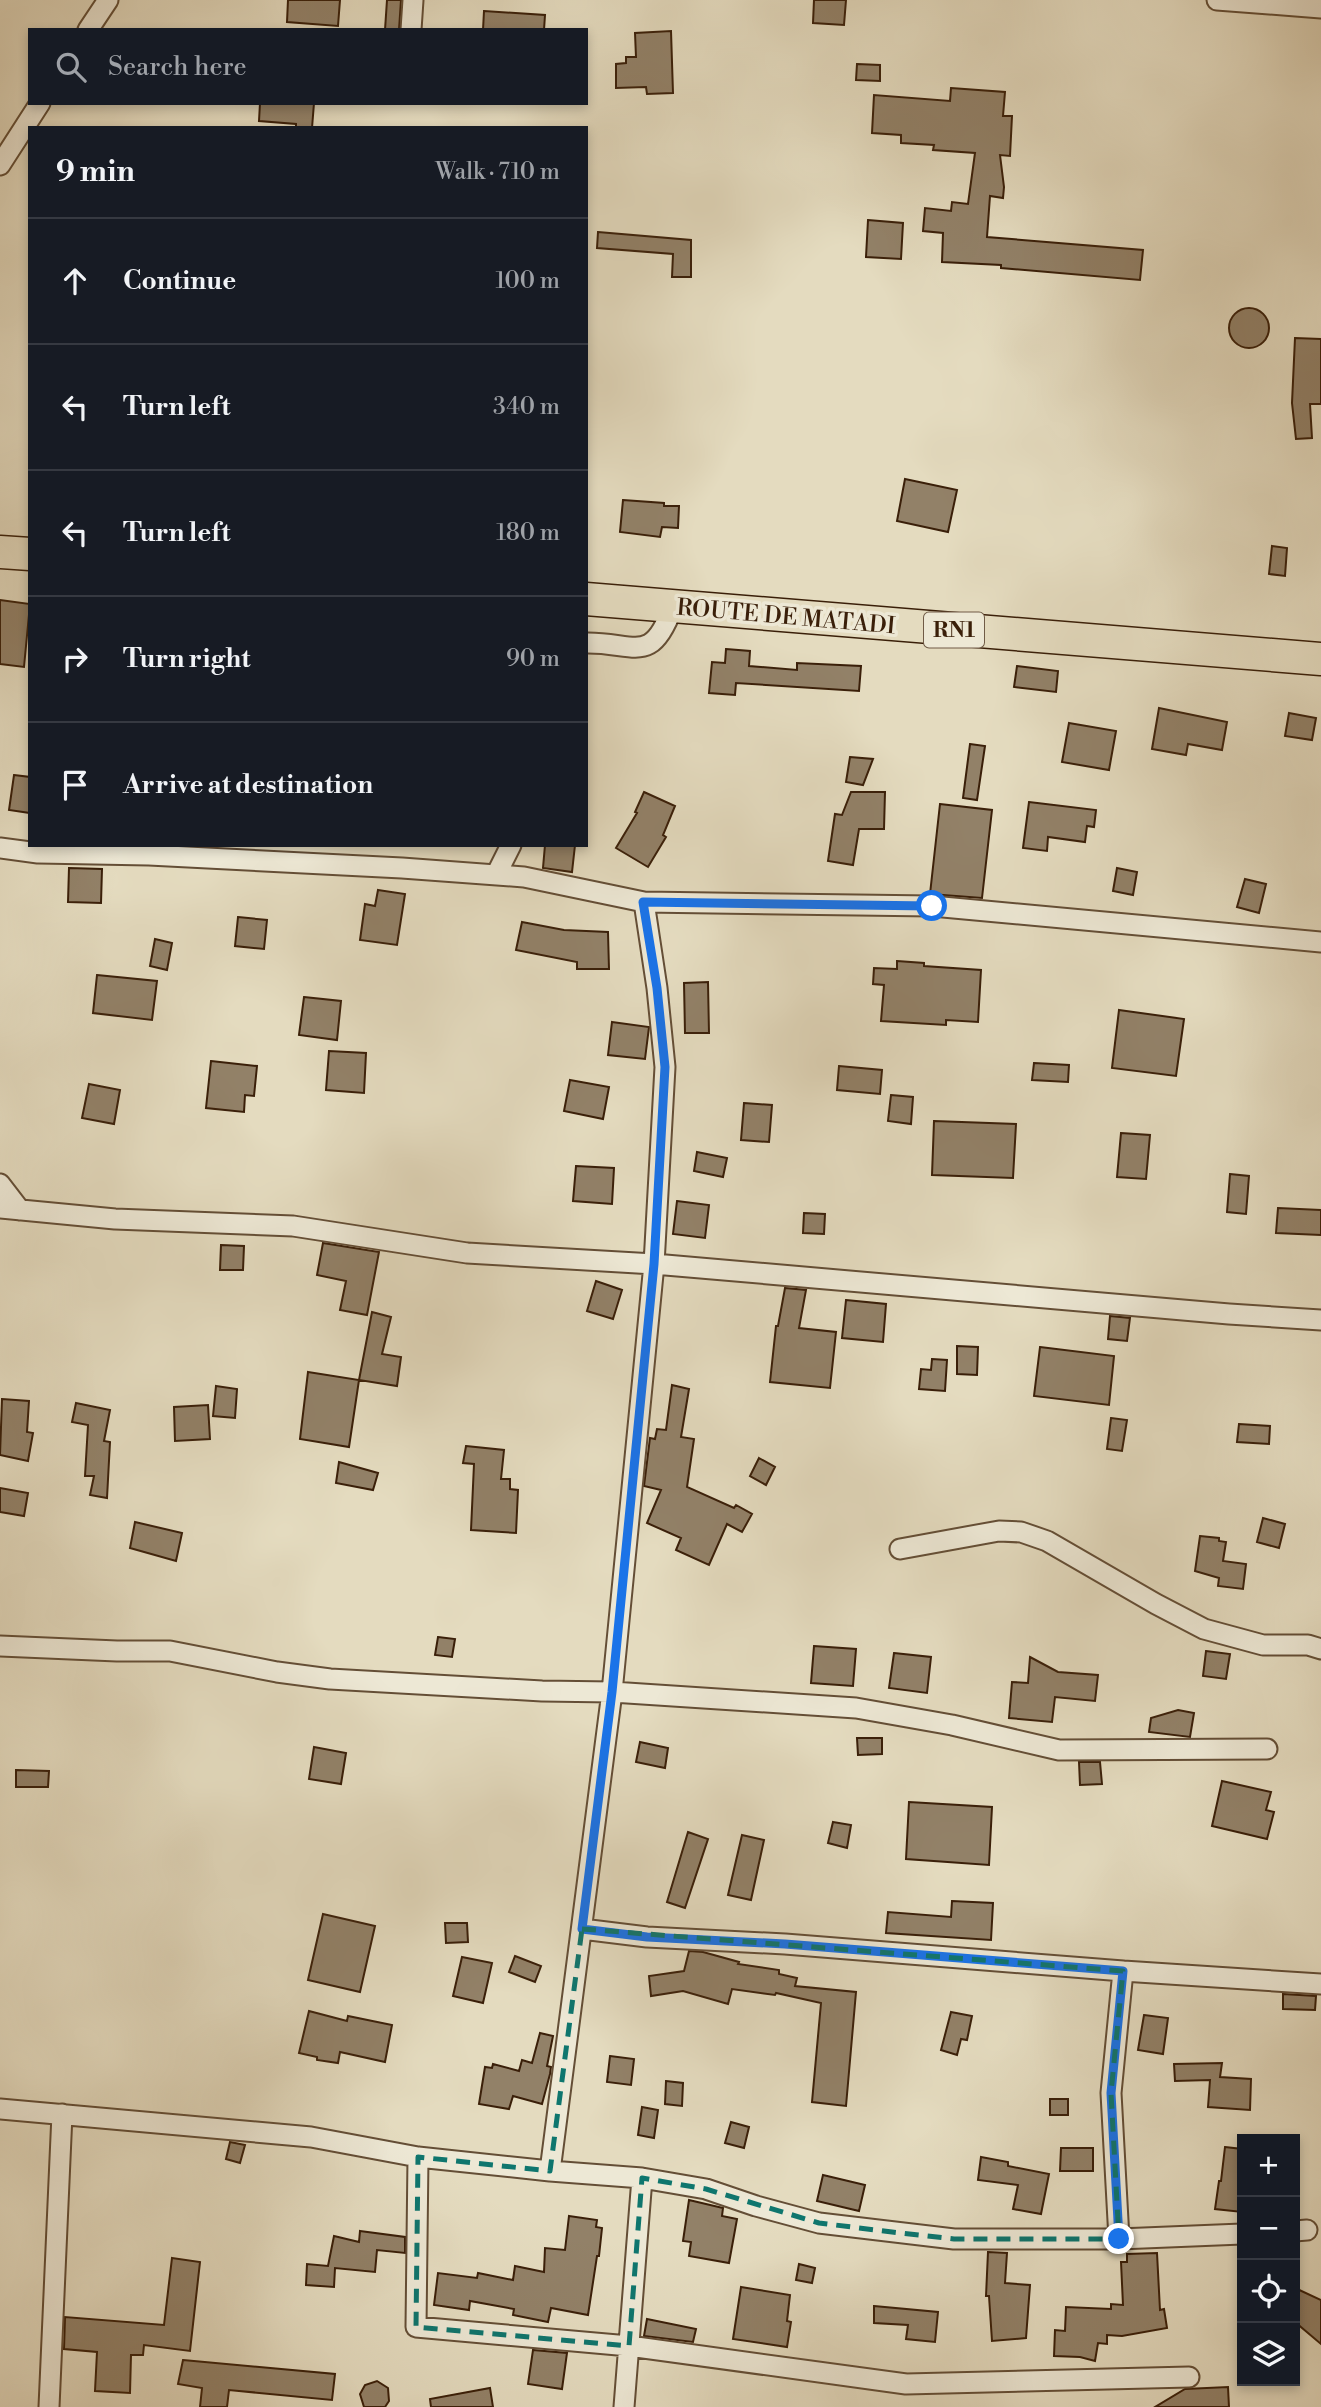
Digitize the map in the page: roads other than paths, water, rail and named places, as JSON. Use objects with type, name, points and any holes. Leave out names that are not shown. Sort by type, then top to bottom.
[{"type":"highway","points":[[0,552],[28,554]]},
{"type":"highway","name":"ROUTE DE MATADI","points":[[588,599],[1321,659]]},
{"type":"street","points":[[89,28],[108,0]]},
{"type":"street","points":[[411,28],[413,0]]},
{"type":"street","points":[[1217,0],[1321,8]]},
{"type":"street","points":[[0,165],[39,105]]},
{"type":"street","points":[[588,643],[634,649],[653,644],[666,626],[673,606]]},
{"type":"street","points":[[496,875],[510,847]]},
{"type":"street","points":[[0,848],[38,853],[149,855],[524,877],[643,902],[932,906],[1321,942]]},
{"type":"street","points":[[550,2171],[612,1692],[654,1264],[665,1067],[657,988],[643,902]]},
{"type":"street","points":[[0,1184],[20,1210]]},
{"type":"street","points":[[0,1208],[115,1219],[293,1226],[467,1253],[654,1264],[1321,1320]]},
{"type":"street","points":[[900,1549],[999,1531],[1021,1532],[1047,1541],[1204,1629],[1263,1645],[1308,1645],[1321,1648]]},
{"type":"street","points":[[0,1646],[170,1651],[277,1672],[330,1679],[542,1691],[612,1692],[856,1708],[952,1725],[1059,1750],[1267,1749]]},
{"type":"street","points":[[582,1929],[647,1937],[785,1944],[1321,1984]]},
{"type":"street","points":[[1119,2239],[1111,2093],[1123,1971]]},
{"type":"street","points":[[0,2109],[311,2137],[418,2157],[642,2178],[706,2189],[756,2206],[819,2222],[954,2239],[1119,2239],[1237,2234]]},
{"type":"street","points":[[48,2407],[62,2114]]},
{"type":"street","points":[[418,2157],[415,2326],[629,2346],[906,2384],[1189,2377]]},
{"type":"street","points":[[624,2407],[642,2178]]}]
